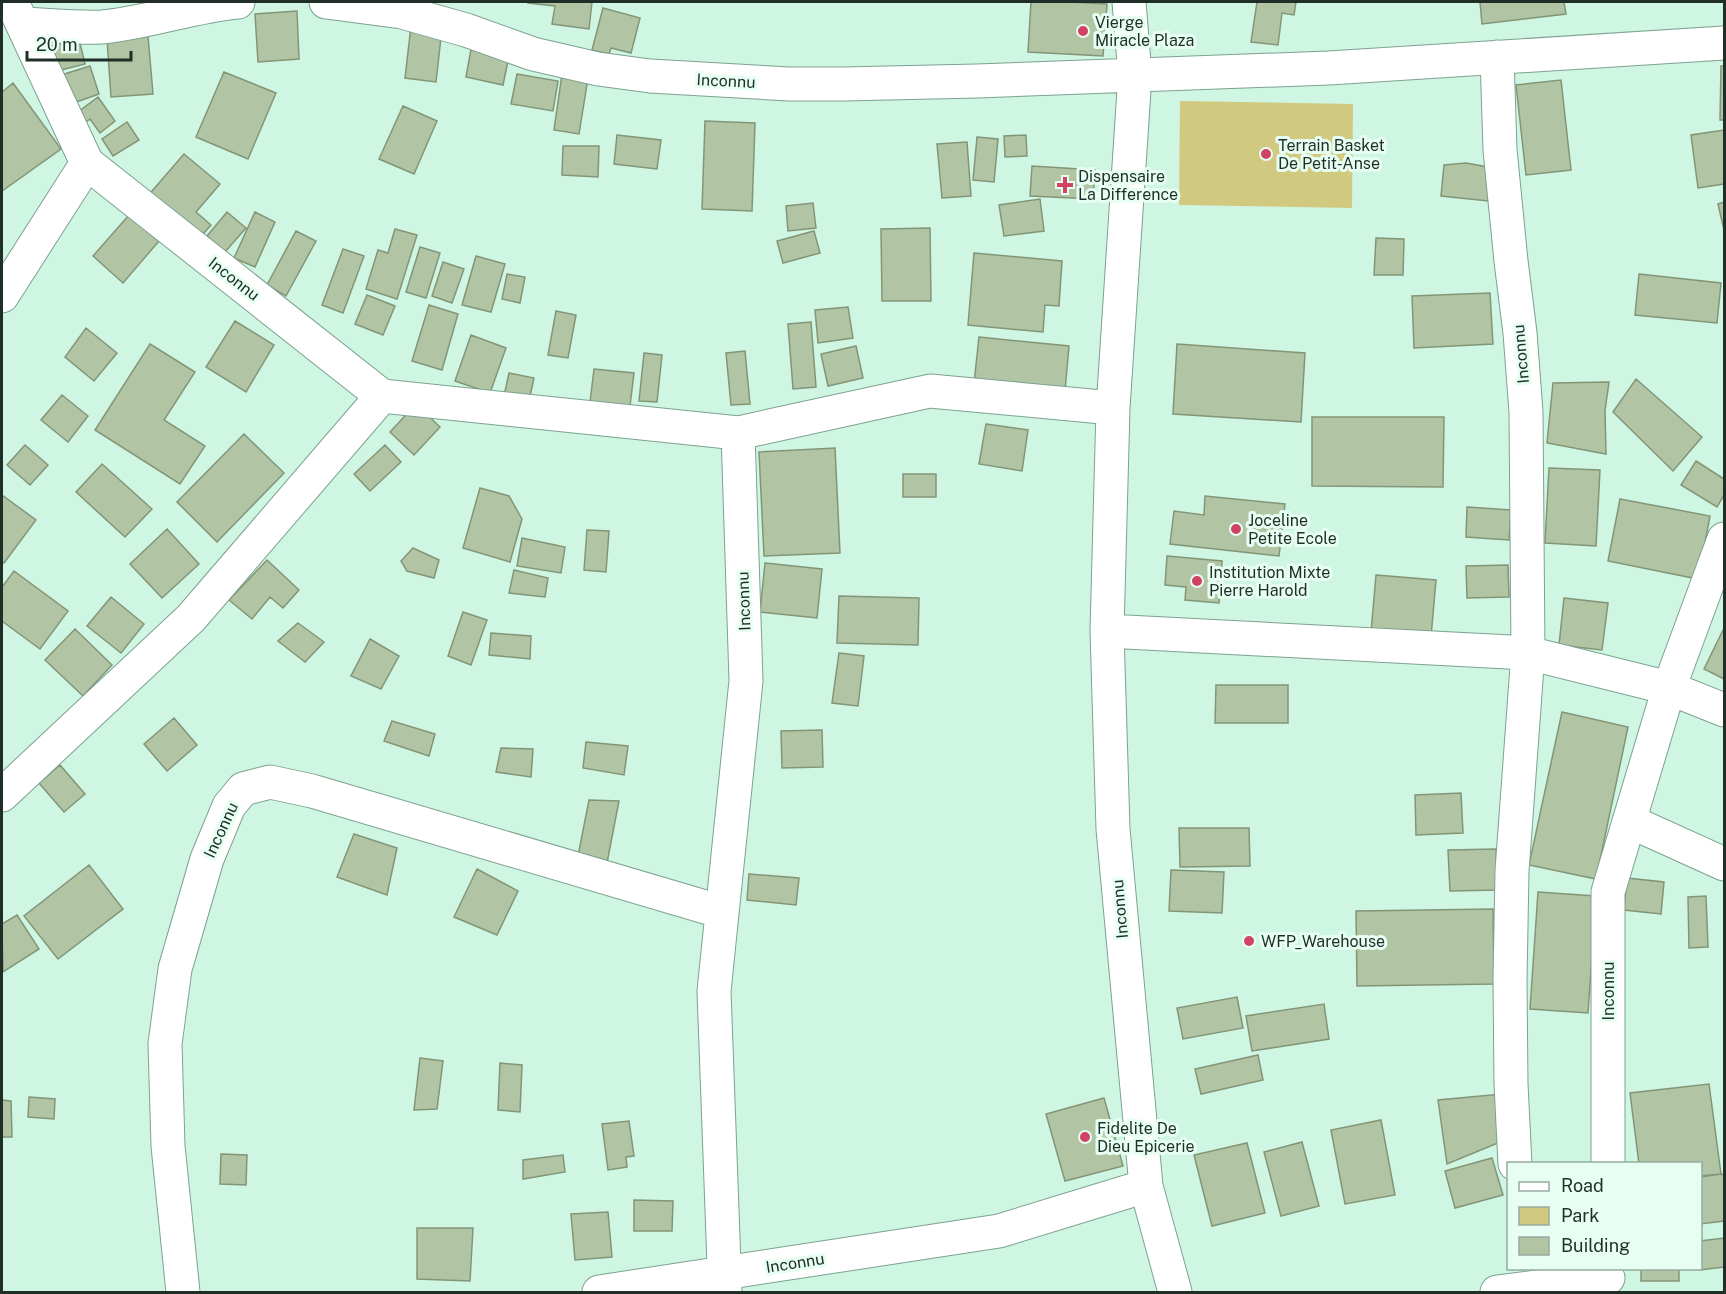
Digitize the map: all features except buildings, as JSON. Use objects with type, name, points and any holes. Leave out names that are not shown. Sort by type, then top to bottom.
[{"type":"street","name":"Inconnu","points":[[18,13],[68,27],[103,27],[168,16],[219,3],[238,2]]},
{"type":"street","name":"Inconnu","points":[[326,2],[402,12],[466,30],[533,54],[598,69],[650,76],[789,84],[1329,68],[1725,43]]},
{"type":"street","name":"Inconnu","points":[[1129,2],[1135,75],[1113,408],[1107,631],[1113,829],[1146,1186],[1175,1293]]},
{"type":"street","name":"Inconnu","points":[[18,13],[87,163],[382,396]]},
{"type":"street","name":"Inconnu","points":[[1497,57],[1500,150],[1520,333],[1526,412],[1528,653],[1512,882],[1510,980],[1515,1162]]},
{"type":"street","points":[[2,296],[87,163]]},
{"type":"street","points":[[2,795],[191,618],[382,396],[738,433],[930,390],[1113,408]]},
{"type":"street","name":"Inconnu","points":[[724,1283],[714,991],[746,681],[738,433]]},
{"type":"street","name":"Inconnu","points":[[1608,1162],[1608,892],[1670,688],[1725,540]]},
{"type":"street","points":[[1107,631],[1528,653],[1670,688],[1725,710]]},
{"type":"street","name":"Inconnu","points":[[183,1293],[168,1146],[165,1044],[175,969],[207,860],[229,806],[243,789],[270,782],[312,791],[722,912]]},
{"type":"street","points":[[1629,821],[1725,864]]},
{"type":"street","name":"Inconnu","points":[[599,1293],[724,1283],[999,1231],[1146,1186]]},
{"type":"street","points":[[1513,1283],[1608,1280]]},
{"type":"green space","name":"Terrain Basket De Petit-Anse","points":[[1180,101],[1353,104],[1352,208],[1179,205]]},
{"type":"place","name":"Vierge Miracle Plaza","points":[[1083,31]]},
{"type":"place","name":"Terrain Basket De Petit-Anse","points":[[1266,154]]},
{"type":"place","name":"Dispensaire La Difference","points":[[1065,185]]},
{"type":"place","name":"Joceline Petite Ecole","points":[[1236,529]]},
{"type":"place","name":"Institution Mixte Pierre Harold","points":[[1197,581]]},
{"type":"place","name":"WFP_Warehouse","points":[[1249,941]]},
{"type":"place","name":"Fidelite De Dieu Epicerie","points":[[1085,1137]]}]
